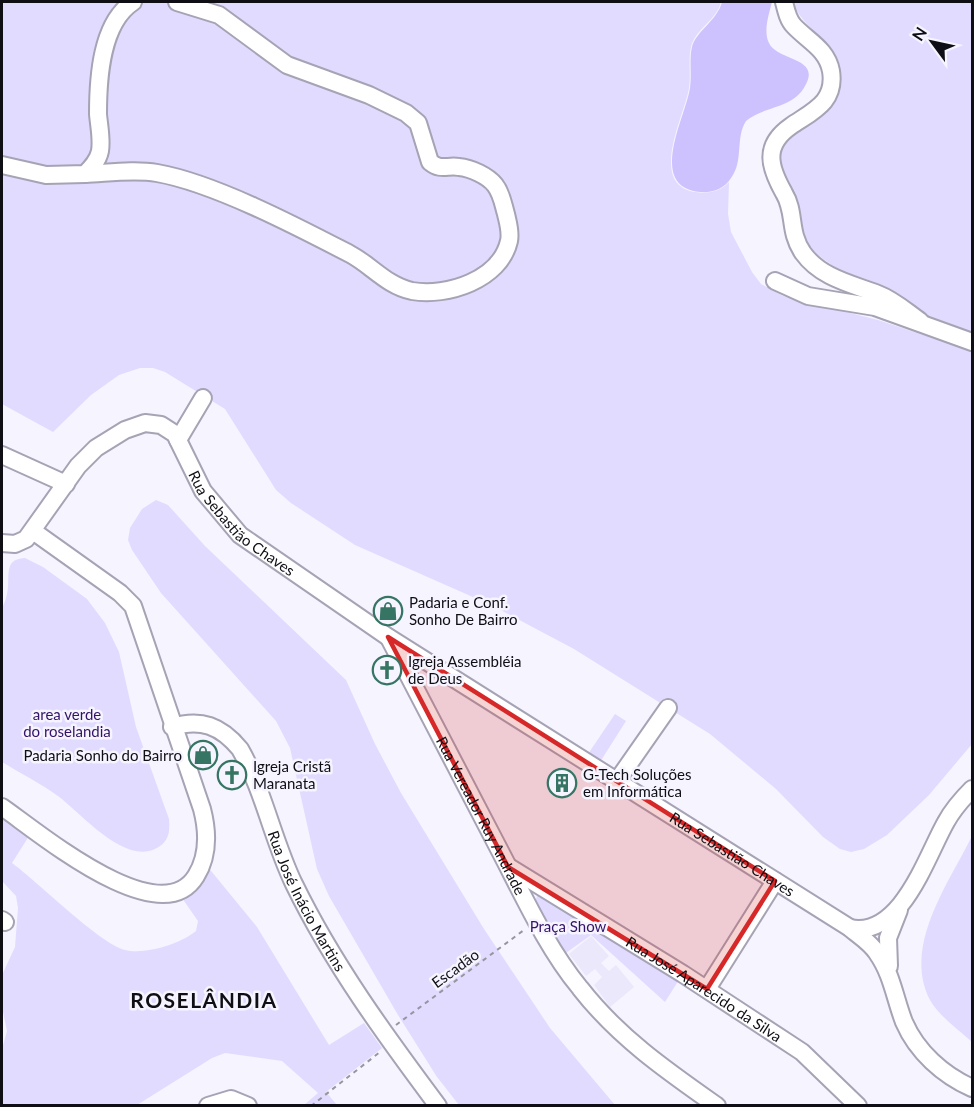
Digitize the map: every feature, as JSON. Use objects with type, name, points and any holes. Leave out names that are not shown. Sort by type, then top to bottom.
[{"type":"street","points":[[85,174],[93,166],[100,151],[99,89],[107,39],[116,18],[133,2]]},
{"type":"street","points":[[2,165],[46,175],[156,173],[187,181],[236,200],[327,242],[353,255],[399,287],[413,291],[448,290],[473,281],[493,267],[506,249],[510,233],[502,196],[496,186],[476,172],[460,166],[443,169],[429,162],[418,123],[413,118],[369,95],[287,65],[219,15],[177,2]]},
{"type":"street","points":[[784,2],[794,26],[817,44],[831,70],[831,87],[825,101],[812,114],[785,131],[772,150],[772,171],[789,203],[792,233],[804,255],[819,268],[842,282],[880,294],[921,321]]},
{"type":"street","points":[[775,281],[808,296],[864,304],[921,321],[972,342]]},
{"type":"street","points":[[178,440],[203,398]]},
{"type":"street","name":"Rua Sebastião Chaves","points":[[33,531],[66,484],[96,448],[125,430],[154,423],[168,428],[178,440],[203,491],[233,529],[388,637],[850,928],[876,950],[891,979],[905,1022],[921,1049],[934,1065],[972,1088]]},
{"type":"street","points":[[2,455],[66,484]]},
{"type":"street","points":[[2,543],[21,542],[33,531],[120,592],[133,606],[202,809],[207,833],[202,864],[194,878],[183,890],[175,893],[156,892],[113,882],[2,807]]},
{"type":"street","name":"Rua Vereador Ruy Andrade","points":[[388,637],[508,867],[565,969],[612,1025],[653,1062],[717,1106]]},
{"type":"street","points":[[616,781],[668,708]]},
{"type":"street","name":"Rua José Inácio Martins","points":[[172,726],[190,722],[202,723],[226,735],[240,749],[296,886],[339,965],[388,1038],[438,1106]]},
{"type":"street","points":[[891,979],[887,946],[892,924],[947,819],[972,789]]},
{"type":"street","name":"Rua José Aparecido da Silva","points":[[508,867],[707,989],[802,1052],[858,1106]]},
{"type":"street","points":[[707,989],[776,881]]},
{"type":"street","points":[[850,928],[863,930],[876,925],[903,902]]},
{"type":"street","points":[[208,1106],[231,1099],[248,1106]]},
{"type":"path","name":"Escadão","points":[[311,1106],[388,1038],[538,920]]},
{"type":"highlighted area","points":[[388,637],[775,881],[707,989],[508,867]]},
{"type":"shaded area","points":[[722,2],[772,2],[767,28],[769,43],[780,53],[803,64],[808,70],[809,77],[800,93],[793,99],[746,121],[741,135],[737,164],[731,178],[718,190],[700,192],[684,187],[675,178],[672,164],[673,149],[690,88],[694,41],[716,15]]},
{"type":"shaded area","points":[[591,936],[609,956],[601,963],[609,971],[616,965],[634,987],[610,1007],[594,985],[602,977],[595,969],[586,976],[569,954]]},
{"type":"green space","points":[[2,2],[721,2],[691,47],[689,88],[672,147],[673,176],[681,186],[700,193],[718,190],[729,182],[728,214],[731,232],[761,284],[783,296],[878,320],[972,351],[972,744],[929,795],[887,835],[864,849],[851,852],[840,849],[823,837],[776,789],[710,734],[574,649],[491,605],[355,545],[291,503],[276,490],[225,409],[165,372],[153,368],[140,368],[119,375],[91,395],[53,432],[2,404]]},
{"type":"green space","points":[[792,2],[972,2],[972,334],[926,318],[833,266],[814,252],[802,233],[778,173],[781,142],[820,114],[829,51]]},
{"type":"green space","points":[[156,500],[168,505],[205,546],[346,680],[375,744],[401,793],[484,929],[550,1028],[615,1105],[459,1105],[437,1077],[329,896],[317,869],[290,748],[276,721],[161,593],[132,550],[128,540],[130,528],[142,509]]},
{"type":"green space","name":"area verde do roselandia","points":[[25,558],[43,567],[87,599],[105,623],[119,652],[136,727],[169,819],[168,837],[155,849],[143,852],[116,843],[58,796],[2,762],[2,608],[7,594],[10,566],[18,559]]},
{"type":"green space","points":[[615,714],[626,721],[600,762],[588,754]]},
{"type":"green space","points":[[3,818],[29,836],[12,863],[100,936],[125,950],[152,950],[181,940],[196,931],[198,921],[182,898],[199,884],[207,866],[257,927],[329,1045],[364,1023],[382,1048],[326,1092],[337,1105],[304,1105],[318,1093],[282,1061],[225,1053],[212,1058],[137,1105],[2,1105],[2,1049],[7,1031],[2,1007],[2,975],[15,947],[18,908],[16,896],[2,881]]},
{"type":"green space","points":[[972,836],[972,1042],[944,1017],[930,1000],[923,979],[922,958],[925,937],[932,915]]},
{"type":"green space","name":"Praça Show","points":[[538,893],[682,975],[665,1002],[591,935],[563,955],[535,902]]},
{"type":"place","name":"Padaria e Conf. Sonho De Bairro","points":[[388,611]]},
{"type":"place","name":"Igreja Assembléia de Deus","points":[[387,670]]},
{"type":"place","name":"Padaria Sonho do Bairro","points":[[203,755]]},
{"type":"place","name":"Igreja Cristã Maranata","points":[[232,775]]},
{"type":"place","name":"G-Tech Soluções em Informática","points":[[562,783]]},
{"type":"district","name":"ROSELÂNDIA","points":[[204,999]]}]
